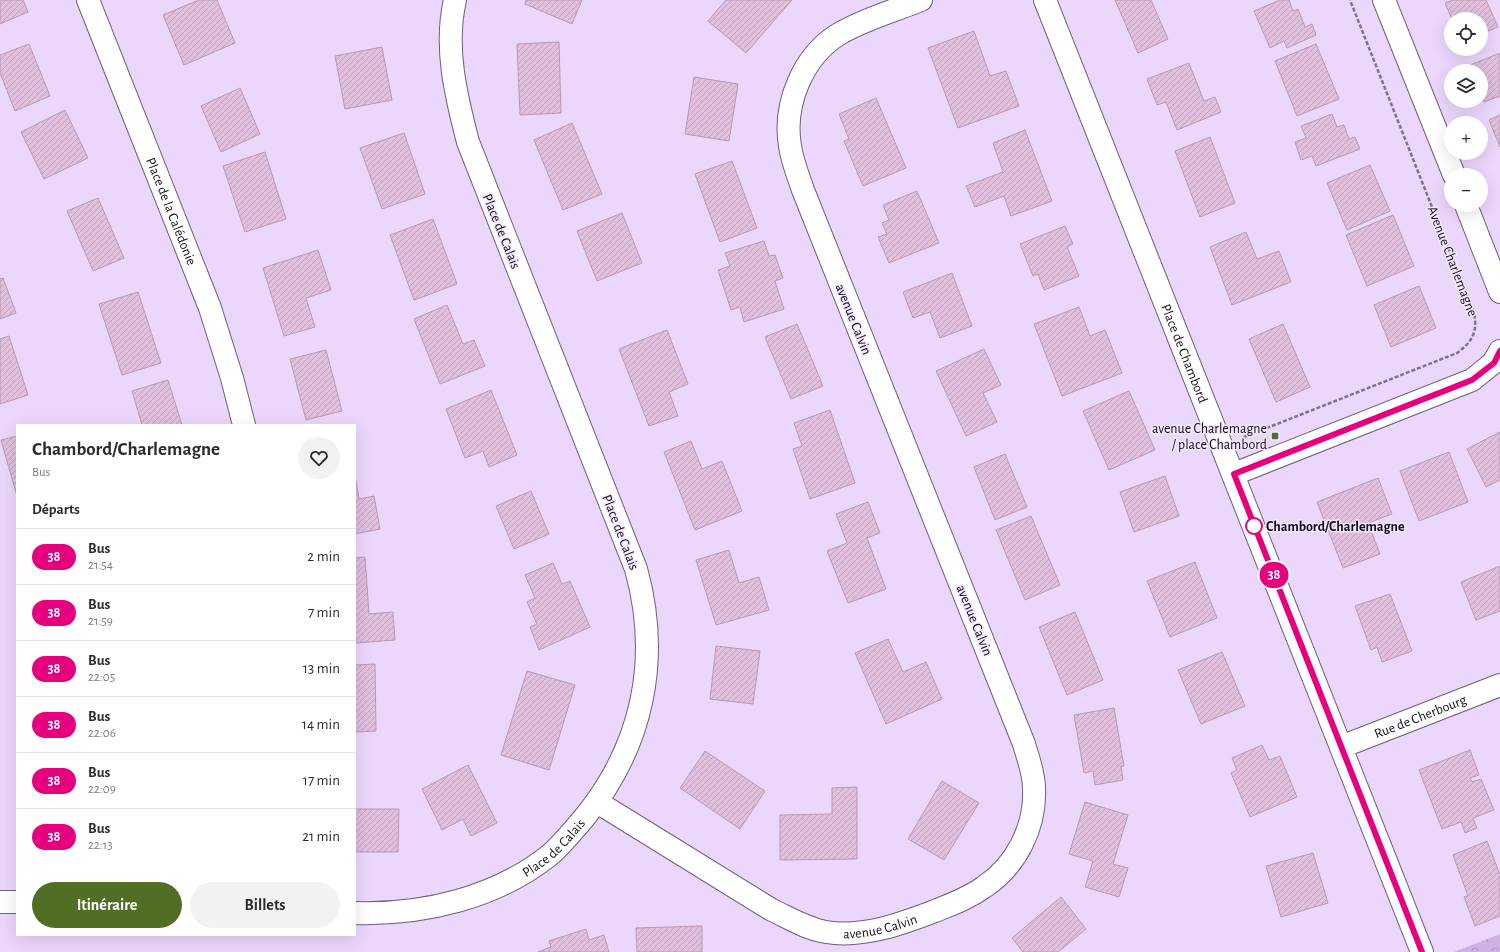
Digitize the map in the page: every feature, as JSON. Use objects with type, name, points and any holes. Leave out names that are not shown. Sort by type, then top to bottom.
[{"type":"street","name":"Place de la Calédonie","points":[[88,0],[205,294],[222,342],[244,424]]},
{"type":"street","name":"Place de Calais","points":[[356,913],[380,914],[430,907],[474,896],[499,886],[550,855],[567,839],[597,802],[618,770],[628,746],[645,686],[648,659],[648,635],[642,590],[629,550],[468,142],[458,106],[453,75],[451,39],[456,0]]},
{"type":"street","name":"avenue Calvin","points":[[597,802],[772,910],[800,924],[826,932],[880,930],[965,899],[985,887],[1003,872],[1019,852],[1028,830],[1033,809],[1034,788],[1032,770],[1024,744],[803,190],[794,165],[789,144],[789,124],[797,84],[807,66],[820,49],[838,34],[921,0]]},
{"type":"street","name":"Place de Chambord","points":[[1045,0],[1234,474],[1422,952]]},
{"type":"street","points":[[1384,0],[1451,168]]},
{"type":"street","points":[[1469,212],[1500,292]]},
{"type":"street","points":[[1234,474],[1472,380],[1494,363],[1500,351]]},
{"type":"street","name":"Rue de Cherbourg","points":[[1342,747],[1500,686]]},
{"type":"street","points":[[0,902],[16,902]]},
{"type":"path","name":"Avenue Charlemagne","points":[[1248,436],[1457,353],[1468,345],[1474,337],[1476,329],[1474,312],[1350,0]]},
{"type":"green space","points":[[1500,934],[1500,952],[1454,952]]},
{"type":"building","points":[[0,0],[23,0],[28,12],[0,24]]},
{"type":"building","points":[[199,0],[217,0],[235,43],[184,65],[163,15]]},
{"type":"building","points":[[526,0],[582,0],[572,24],[525,4]]},
{"type":"building","points":[[726,0],[792,0],[746,53],[708,21]]},
{"type":"building","points":[[1115,0],[1151,0],[1168,39],[1138,53]]},
{"type":"building","points":[[1280,0],[1289,0],[1293,11],[1298,9],[1305,27],[1312,24],[1316,35],[1287,48],[1284,41],[1270,48],[1254,11]]},
{"type":"building","points":[[1453,0],[1486,0],[1498,27],[1488,31],[1488,12],[1449,12],[1445,3]]},
{"type":"building","points":[[974,31],[990,76],[1006,71],[1019,106],[958,128],[928,48]]},
{"type":"building","points":[[559,42],[561,113],[520,115],[517,44]]},
{"type":"building","points":[[29,44],[50,96],[15,111],[0,73],[0,55]]},
{"type":"building","points":[[1316,44],[1339,99],[1297,116],[1275,61]]},
{"type":"building","points":[[382,47],[392,100],[345,109],[335,56]]},
{"type":"building","points":[[1500,53],[1500,96],[1488,100],[1488,64],[1472,64]]},
{"type":"building","points":[[1189,63],[1204,101],[1215,97],[1221,112],[1177,130],[1166,102],[1157,105],[1147,79]]},
{"type":"building","points":[[694,77],[738,84],[729,141],[685,134]]},
{"type":"building","points":[[240,88],[260,134],[221,152],[201,106]]},
{"type":"building","points":[[876,98],[906,168],[863,186],[844,141],[849,139],[839,114]]},
{"type":"building","points":[[65,110],[88,158],[44,179],[21,132]]},
{"type":"building","points":[[1332,114],[1337,127],[1344,125],[1349,139],[1355,137],[1360,149],[1316,166],[1312,156],[1301,160],[1295,142],[1306,138],[1301,126]]},
{"type":"building","points":[[1500,115],[1500,147],[1489,120]]},
{"type":"building","points":[[572,123],[602,194],[563,210],[534,140]]},
{"type":"building","points":[[1025,130],[1052,201],[1011,216],[1004,196],[975,207],[966,186],[1003,172],[993,143]]},
{"type":"building","points":[[404,133],[425,194],[382,209],[360,148]]},
{"type":"building","points":[[1210,137],[1235,203],[1200,217],[1175,151]]},
{"type":"building","points":[[265,152],[286,219],[245,232],[223,166]]},
{"type":"building","points":[[732,161],[757,228],[720,242],[695,174]]},
{"type":"building","points":[[1370,165],[1390,211],[1347,230],[1327,183]]},
{"type":"building","points":[[917,191],[939,243],[889,263],[878,237],[887,234],[882,223],[889,220],[883,205]]},
{"type":"building","points":[[98,198],[124,258],[93,271],[67,211]]},
{"type":"building","points":[[622,213],[642,263],[597,281],[577,231]]},
{"type":"building","points":[[1393,215],[1414,266],[1367,286],[1346,235]]},
{"type":"building","points":[[433,219],[457,284],[414,300],[390,235]]},
{"type":"building","points":[[1065,226],[1073,244],[1067,247],[1079,276],[1044,290],[1038,274],[1033,276],[1020,244]]},
{"type":"building","points":[[1246,232],[1257,259],[1279,251],[1291,282],[1232,305],[1210,247]]},
{"type":"building","points":[[764,241],[769,256],[775,255],[783,278],[775,281],[784,309],[744,322],[740,307],[731,310],[718,270],[730,266],[725,253]]},
{"type":"building","points":[[318,250],[331,290],[306,298],[315,327],[284,336],[263,268]]},
{"type":"building","points":[[952,273],[972,326],[940,338],[930,312],[913,318],[903,292]]},
{"type":"building","points":[[3,278],[16,313],[0,319],[0,279]]},
{"type":"building","points":[[1419,286],[1436,328],[1391,347],[1374,305]]},
{"type":"building","points":[[138,292],[161,363],[122,375],[99,304]]},
{"type":"building","points":[[447,305],[463,344],[474,340],[485,366],[440,384],[414,319]]},
{"type":"building","points":[[1079,307],[1090,336],[1105,330],[1122,373],[1062,396],[1034,324]]},
{"type":"building","points":[[797,324],[823,386],[791,399],[765,337]]},
{"type":"building","points":[[1283,324],[1310,387],[1276,402],[1249,339]]},
{"type":"building","points":[[667,330],[688,384],[669,392],[678,416],[649,426],[619,349]]},
{"type":"building","points":[[9,336],[28,395],[0,404],[0,339]]},
{"type":"building","points":[[984,349],[1001,385],[983,393],[997,422],[966,436],[936,371]]},
{"type":"building","points":[[326,350],[342,411],[306,420],[290,359]]},
{"type":"building","points":[[168,380],[182,424],[142,424],[132,391]]},
{"type":"building","points":[[491,390],[517,455],[489,467],[483,451],[465,458],[446,409]]},
{"type":"building","points":[[1129,391],[1155,450],[1109,470],[1083,411]]},
{"type":"building","points":[[830,410],[855,483],[810,499],[793,449],[802,446],[794,423]]},
{"type":"building","points":[[1500,432],[1500,480],[1486,487],[1467,449]]},
{"type":"building","points":[[16,436],[16,492],[1,440]]},
{"type":"building","points":[[691,441],[702,469],[722,461],[742,511],[695,530],[664,452]]},
{"type":"building","points":[[1449,452],[1468,502],[1419,521],[1400,471]]},
{"type":"building","points":[[1005,454],[1027,507],[995,520],[974,467]]},
{"type":"building","points":[[1165,476],[1179,516],[1134,532],[1120,492]]},
{"type":"building","points":[[1378,478],[1392,514],[1368,523],[1380,554],[1343,568],[1317,502]]},
{"type":"building","points":[[356,482],[359,499],[374,496],[380,529],[356,534]]},
{"type":"building","points":[[531,491],[549,534],[514,549],[496,506]]},
{"type":"building","points":[[868,502],[880,533],[867,538],[886,589],[848,603],[827,551],[847,543],[836,514]]},
{"type":"building","points":[[1031,516],[1060,585],[1025,600],[996,530]]},
{"type":"building","points":[[729,550],[739,583],[759,577],[769,610],[716,625],[696,560]]},
{"type":"building","points":[[365,557],[369,614],[393,612],[395,640],[356,643],[356,558]]},
{"type":"building","points":[[1195,562],[1217,618],[1170,637],[1147,581]]},
{"type":"building","points":[[553,563],[562,584],[570,581],[590,627],[539,650],[530,627],[537,624],[527,602],[535,598],[525,575]]},
{"type":"building","points":[[1500,566],[1500,611],[1476,620],[1461,582]]},
{"type":"building","points":[[1390,594],[1412,651],[1382,662],[1377,647],[1371,650],[1355,606]]},
{"type":"building","points":[[1075,612],[1103,680],[1067,695],[1039,627]]},
{"type":"building","points":[[888,639],[903,672],[926,662],[942,699],[886,724],[855,653]]},
{"type":"building","points":[[716,646],[760,651],[753,704],[710,699]]},
{"type":"building","points":[[1222,652],[1245,706],[1201,724],[1178,670]]},
{"type":"building","points":[[375,664],[376,731],[356,732],[356,665]]},
{"type":"building","points":[[527,671],[575,685],[549,770],[501,755]]},
{"type":"building","points":[[1114,708],[1124,766],[1121,766],[1123,780],[1095,785],[1093,771],[1084,773],[1074,715]]},
{"type":"building","points":[[1262,745],[1269,760],[1280,756],[1297,797],[1250,817],[1231,773],[1237,770],[1232,758]]},
{"type":"building","points":[[1470,750],[1479,775],[1470,778],[1472,782],[1481,779],[1494,810],[1473,818],[1477,828],[1465,833],[1461,822],[1442,829],[1419,770]]},
{"type":"building","points":[[705,751],[765,791],[740,829],[680,788]]},
{"type":"building","points":[[468,765],[497,823],[471,836],[463,819],[442,830],[422,789]]},
{"type":"building","points":[[942,781],[979,803],[944,860],[908,839]]},
{"type":"building","points":[[857,787],[857,859],[780,860],[780,815],[832,814],[832,788]]},
{"type":"building","points":[[1085,802],[1128,815],[1113,864],[1128,868],[1119,897],[1085,887],[1093,861],[1069,854]]},
{"type":"building","points":[[356,809],[399,809],[398,852],[356,852]]},
{"type":"building","points":[[1487,841],[1500,875],[1500,916],[1475,926],[1464,897],[1468,896],[1453,855]]},
{"type":"building","points":[[1313,853],[1328,903],[1281,917],[1266,866]]},
{"type":"building","points":[[1061,897],[1086,929],[1058,952],[1023,952],[1012,938]]},
{"type":"building","points":[[702,926],[702,952],[637,952],[636,928]]},
{"type":"building","points":[[586,929],[589,940],[604,935],[609,952],[538,952],[551,947],[549,941]]},
{"type":"bus line","name":"38","points":[[1422,952],[1234,474],[1472,380],[1494,363],[1500,351]]},
{"type":"place","name":"avenue Charlemagne / place Chambord","points":[[1275,436]]},
{"type":"place","name":"Chambord/Charlemagne","points":[[1254,526]]}]
